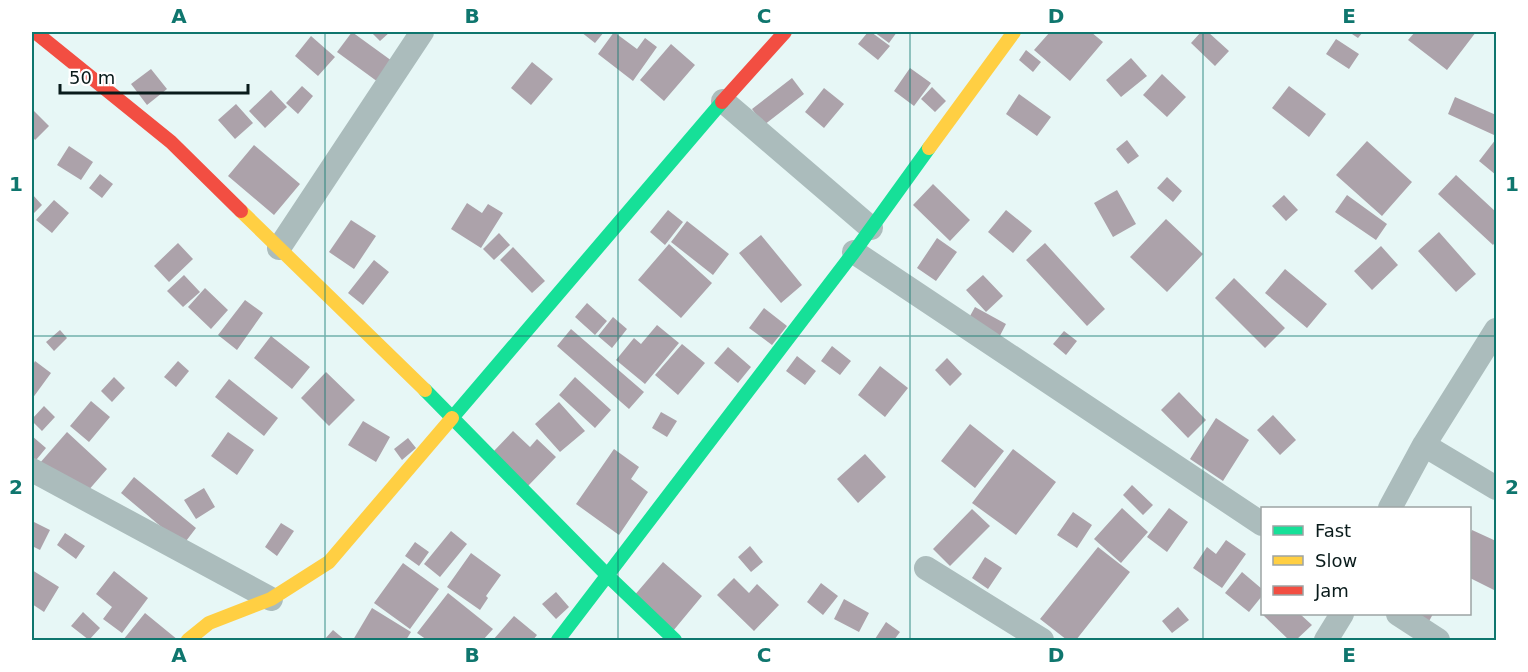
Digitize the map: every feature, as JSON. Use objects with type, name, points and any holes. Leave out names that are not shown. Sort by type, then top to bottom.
[{"type":"street","points":[[35,32],[171,142],[453,417],[675,640]]},
{"type":"street","points":[[279,248],[422,32]]},
{"type":"street","points":[[188,640],[209,623],[271,599],[329,562],[723,101],[785,32]]},
{"type":"street","points":[[558,640],[854,252],[1014,32]]},
{"type":"street","points":[[723,101],[871,228]]},
{"type":"street","points":[[854,252],[1261,523]]},
{"type":"street","points":[[1391,507],[1424,445],[1497,330]]},
{"type":"street","points":[[1424,445],[1497,488]]},
{"type":"street","points":[[32,470],[271,599]]},
{"type":"street","points":[[926,568],[1042,640]]},
{"type":"street","points":[[1326,640],[1341,615]]},
{"type":"street","points":[[1400,615],[1438,640]]},
{"type":"building","points":[[352,32],[392,61],[378,82],[337,52]]},
{"type":"building","points":[[371,32],[390,32],[380,41]]},
{"type":"building","points":[[581,32],[604,32],[595,43]]},
{"type":"building","points":[[614,32],[637,49],[645,38],[657,47],[633,81],[598,54]]},
{"type":"building","points":[[868,32],[890,46],[878,60],[858,44]]},
{"type":"building","points":[[874,32],[897,32],[889,43]]},
{"type":"building","points":[[1050,32],[1091,32],[1103,42],[1070,81],[1034,50]]},
{"type":"building","points":[[1201,32],[1208,32],[1229,51],[1215,66],[1191,43]]},
{"type":"building","points":[[1349,32],[1363,32],[1358,38]]},
{"type":"building","points":[[1415,32],[1476,32],[1447,70],[1408,40]]},
{"type":"building","points":[[311,36],[335,57],[318,76],[295,56]]},
{"type":"building","points":[[1336,39],[1359,54],[1349,69],[1326,54]]},
{"type":"building","points":[[671,44],[695,65],[664,101],[640,80]]},
{"type":"building","points":[[1026,50],[1041,62],[1033,72],[1019,60]]},
{"type":"building","points":[[1131,58],[1147,76],[1121,97],[1106,80]]},
{"type":"building","points":[[532,62],[553,79],[531,105],[511,88]]},
{"type":"building","points":[[910,68],[931,83],[914,106],[894,91]]},
{"type":"building","points":[[151,69],[167,89],[147,105],[131,84]]},
{"type":"building","points":[[1162,74],[1186,97],[1167,117],[1143,95]]},
{"type":"building","points":[[792,78],[804,94],[764,125],[752,109]]},
{"type":"building","points":[[302,86],[313,96],[298,114],[286,103]]},
{"type":"building","points":[[1289,86],[1326,114],[1309,137],[1272,108]]},
{"type":"building","points":[[932,87],[946,101],[935,112],[921,99]]},
{"type":"building","points":[[824,88],[844,104],[824,128],[805,112]]},
{"type":"building","points":[[271,90],[287,107],[265,128],[249,111]]},
{"type":"building","points":[[1019,94],[1051,117],[1037,136],[1006,114]]},
{"type":"building","points":[[1455,97],[1496,115],[1494,135],[1448,114]]},
{"type":"building","points":[[236,104],[253,123],[235,139],[218,120]]},
{"type":"building","points":[[32,109],[49,126],[35,140],[32,136]]},
{"type":"building","points":[[1496,139],[1496,175],[1479,161]]},
{"type":"building","points":[[1127,140],[1139,156],[1128,164],[1116,149]]},
{"type":"building","points":[[1367,141],[1412,182],[1382,216],[1336,175]]},
{"type":"building","points":[[254,145],[300,184],[274,215],[228,176]]},
{"type":"building","points":[[69,146],[93,162],[81,180],[57,165]]},
{"type":"building","points":[[100,174],[113,184],[102,198],[89,188]]},
{"type":"building","points":[[1456,175],[1496,212],[1496,241],[1493,245],[1438,194]]},
{"type":"building","points":[[1167,177],[1182,191],[1173,202],[1157,188]]},
{"type":"building","points":[[933,184],[970,220],[950,241],[913,205]]},
{"type":"building","points":[[1117,190],[1136,224],[1113,237],[1094,203]]},
{"type":"building","points":[[32,194],[42,205],[32,215]]},
{"type":"building","points":[[1284,195],[1298,210],[1286,221],[1272,206]]},
{"type":"building","points":[[1347,195],[1387,224],[1376,240],[1335,212]]},
{"type":"building","points":[[54,200],[69,213],[52,233],[36,220]]},
{"type":"building","points":[[467,203],[482,213],[488,204],[503,213],[481,248],[451,229]]},
{"type":"building","points":[[668,210],[683,222],[665,245],[650,232]]},
{"type":"building","points":[[1006,210],[1032,231],[1013,253],[988,232]]},
{"type":"building","points":[[1166,219],[1203,254],[1167,292],[1130,257]]},
{"type":"building","points":[[351,220],[376,236],[354,269],[329,252]]},
{"type":"building","points":[[687,221],[729,254],[713,275],[671,242]]},
{"type":"building","points":[[1439,232],[1476,274],[1456,292],[1418,251]]},
{"type":"building","points":[[499,233],[510,245],[494,260],[483,249]]},
{"type":"building","points":[[761,235],[802,285],[781,303],[739,253]]},
{"type":"building","points":[[937,238],[957,252],[936,281],[917,268]]},
{"type":"building","points":[[178,243],[193,259],[169,282],[154,266]]},
{"type":"building","points":[[1045,243],[1105,309],[1087,326],[1026,260]]},
{"type":"building","points":[[669,244],[712,283],[681,318],[638,280]]},
{"type":"building","points":[[1381,246],[1398,265],[1372,290],[1354,271]]},
{"type":"building","points":[[513,247],[545,281],[532,293],[500,260]]},
{"type":"building","points":[[374,260],[389,272],[363,305],[348,293]]},
{"type":"building","points":[[1285,269],[1327,304],[1307,328],[1265,293]]},
{"type":"building","points":[[184,275],[200,292],[183,307],[167,291]]},
{"type":"building","points":[[983,275],[1003,296],[986,312],[966,290]]},
{"type":"building","points":[[1234,278],[1285,328],[1265,348],[1215,298]]},
{"type":"building","points":[[205,288],[228,310],[211,329],[188,307]]},
{"type":"building","points":[[245,300],[263,313],[237,350],[218,335]]},
{"type":"building","points":[[587,303],[607,321],[595,335],[575,317]]},
{"type":"building","points":[[975,307],[1006,324],[992,351],[960,334]]},
{"type":"building","points":[[764,308],[787,326],[772,345],[749,328]]},
{"type":"building","points":[[613,317],[627,329],[612,348],[598,336]]},
{"type":"building","points":[[657,325],[679,343],[645,384],[616,360],[634,338],[641,344]]},
{"type":"building","points":[[571,329],[644,392],[629,409],[557,346]]},
{"type":"building","points":[[60,330],[67,338],[54,351],[46,342]]},
{"type":"building","points":[[1064,331],[1077,341],[1066,355],[1053,344]]},
{"type":"building","points":[[271,336],[310,367],[292,389],[254,358]]},
{"type":"building","points":[[682,344],[705,363],[678,395],[655,375]]},
{"type":"building","points":[[832,346],[851,361],[840,375],[821,361]]},
{"type":"building","points":[[728,347],[751,367],[738,383],[714,363]]},
{"type":"building","points":[[797,356],[816,371],[805,385],[786,371]]},
{"type":"building","points":[[947,358],[962,374],[950,386],[935,370]]},
{"type":"building","points":[[35,361],[51,373],[32,399],[32,367]]},
{"type":"building","points":[[178,361],[189,371],[176,387],[164,377]]},
{"type":"building","points":[[880,366],[908,388],[885,417],[858,395]]},
{"type":"building","points":[[326,372],[355,400],[329,426],[301,398]]},
{"type":"building","points":[[114,377],[125,388],[112,402],[101,391]]},
{"type":"building","points":[[575,377],[611,410],[595,428],[559,395]]},
{"type":"building","points":[[229,379],[278,418],[264,436],[215,397]]},
{"type":"building","points":[[1179,392],[1206,420],[1188,438],[1161,410]]},
{"type":"building","points":[[91,401],[110,417],[89,442],[70,426]]},
{"type":"building","points":[[559,402],[585,431],[560,452],[535,424]]},
{"type":"building","points":[[44,406],[55,417],[42,431],[32,419]]},
{"type":"building","points":[[661,412],[677,421],[667,437],[652,428]]},
{"type":"building","points":[[1273,415],[1296,440],[1280,455],[1257,430]]},
{"type":"building","points":[[1216,418],[1249,440],[1223,481],[1190,459]]},
{"type":"building","points":[[363,421],[390,437],[376,462],[348,445]]},
{"type":"building","points":[[970,424],[1004,451],[975,488],[941,461]]},
{"type":"building","points":[[513,431],[530,447],[537,439],[556,457],[528,486],[493,452]]},
{"type":"building","points":[[67,432],[107,469],[80,500],[39,464]]},
{"type":"building","points":[[228,432],[254,450],[237,475],[211,456]]},
{"type":"building","points":[[32,436],[46,448],[32,465]]},
{"type":"building","points":[[408,438],[416,448],[402,460],[394,449]]},
{"type":"building","points":[[614,449],[639,467],[631,479],[648,492],[619,535],[576,504]]},
{"type":"building","points":[[1013,449],[1056,482],[1016,535],[972,503]]},
{"type":"building","points":[[865,454],[886,477],[858,503],[837,479]]},
{"type":"building","points":[[134,477],[196,528],[183,545],[121,493]]},
{"type":"building","points":[[1132,485],[1153,505],[1143,515],[1123,495]]},
{"type":"building","points":[[204,488],[215,507],[196,519],[184,500]]},
{"type":"building","points":[[1122,508],[1148,532],[1121,563],[1094,539]]},
{"type":"building","points":[[1169,508],[1188,522],[1167,552],[1147,537]]},
{"type":"building","points":[[972,509],[990,526],[950,566],[933,549]]},
{"type":"building","points":[[1073,512],[1092,525],[1077,548],[1057,535]]},
{"type":"building","points":[[32,521],[50,530],[40,550],[32,546]]},
{"type":"building","points":[[281,523],[294,531],[277,556],[265,547]]},
{"type":"building","points":[[1472,530],[1496,541],[1494,555],[1496,557],[1496,591],[1471,578]]},
{"type":"building","points":[[451,531],[467,544],[440,577],[424,564]]},
{"type":"building","points":[[65,533],[85,546],[76,559],[57,545]]},
{"type":"building","points":[[1226,540],[1246,554],[1222,588],[1193,568],[1207,547],[1216,554]]},
{"type":"building","points":[[415,542],[429,552],[419,566],[405,556]]},
{"type":"building","points":[[750,546],[763,562],[751,572],[738,557]]},
{"type":"building","points":[[1098,547],[1130,572],[1076,640],[1067,640],[1040,619]]},
{"type":"building","points":[[471,553],[501,575],[486,596],[488,598],[480,610],[447,587]]},
{"type":"building","points":[[985,557],[1002,568],[988,589],[972,578]]},
{"type":"building","points":[[663,562],[702,596],[673,631],[633,597]]},
{"type":"building","points":[[403,563],[439,589],[410,629],[374,603]]},
{"type":"building","points":[[32,570],[59,587],[44,612],[32,604]]},
{"type":"building","points":[[114,571],[148,598],[122,633],[103,619],[112,607],[96,594]]},
{"type":"building","points":[[1242,572],[1261,588],[1261,597],[1249,612],[1225,593]]},
{"type":"building","points":[[734,578],[749,593],[757,584],[779,605],[754,631],[717,595]]},
{"type":"building","points":[[821,583],[838,596],[823,615],[807,602]]},
{"type":"building","points":[[556,592],[569,607],[556,619],[542,604]]},
{"type":"building","points":[[448,593],[493,629],[483,640],[427,640],[417,633]]},
{"type":"building","points":[[844,599],[869,613],[859,632],[834,619]]},
{"type":"building","points":[[1178,607],[1189,620],[1172,633],[1162,621]]},
{"type":"building","points":[[372,608],[411,632],[406,640],[353,640]]},
{"type":"building","points":[[83,612],[100,628],[89,640],[71,626]]},
{"type":"building","points":[[145,613],[178,640],[123,640]]},
{"type":"building","points":[[1263,615],[1301,615],[1312,625],[1296,640],[1289,640]]},
{"type":"building","points":[[1412,615],[1432,615],[1428,623]]},
{"type":"building","points":[[514,616],[537,635],[533,640],[493,640]]},
{"type":"building","points":[[886,622],[900,632],[894,640],[876,640],[875,639]]},
{"type":"building","points":[[333,630],[345,640],[324,640]]},
{"type":"traffic: fast","points":[[452,418],[722,102]]},
{"type":"traffic: fast","points":[[558,640],[854,252],[929,148]]},
{"type":"traffic: fast","points":[[425,390],[607,575],[675,640]]},
{"type":"traffic: slow","points":[[929,148],[1014,32]]},
{"type":"traffic: slow","points":[[241,211],[425,390]]},
{"type":"traffic: slow","points":[[188,640],[209,623],[271,599],[329,562],[452,418]]},
{"type":"traffic: jam","points":[[35,32],[171,142],[241,211]]},
{"type":"traffic: jam","points":[[722,102],[785,32]]}]
